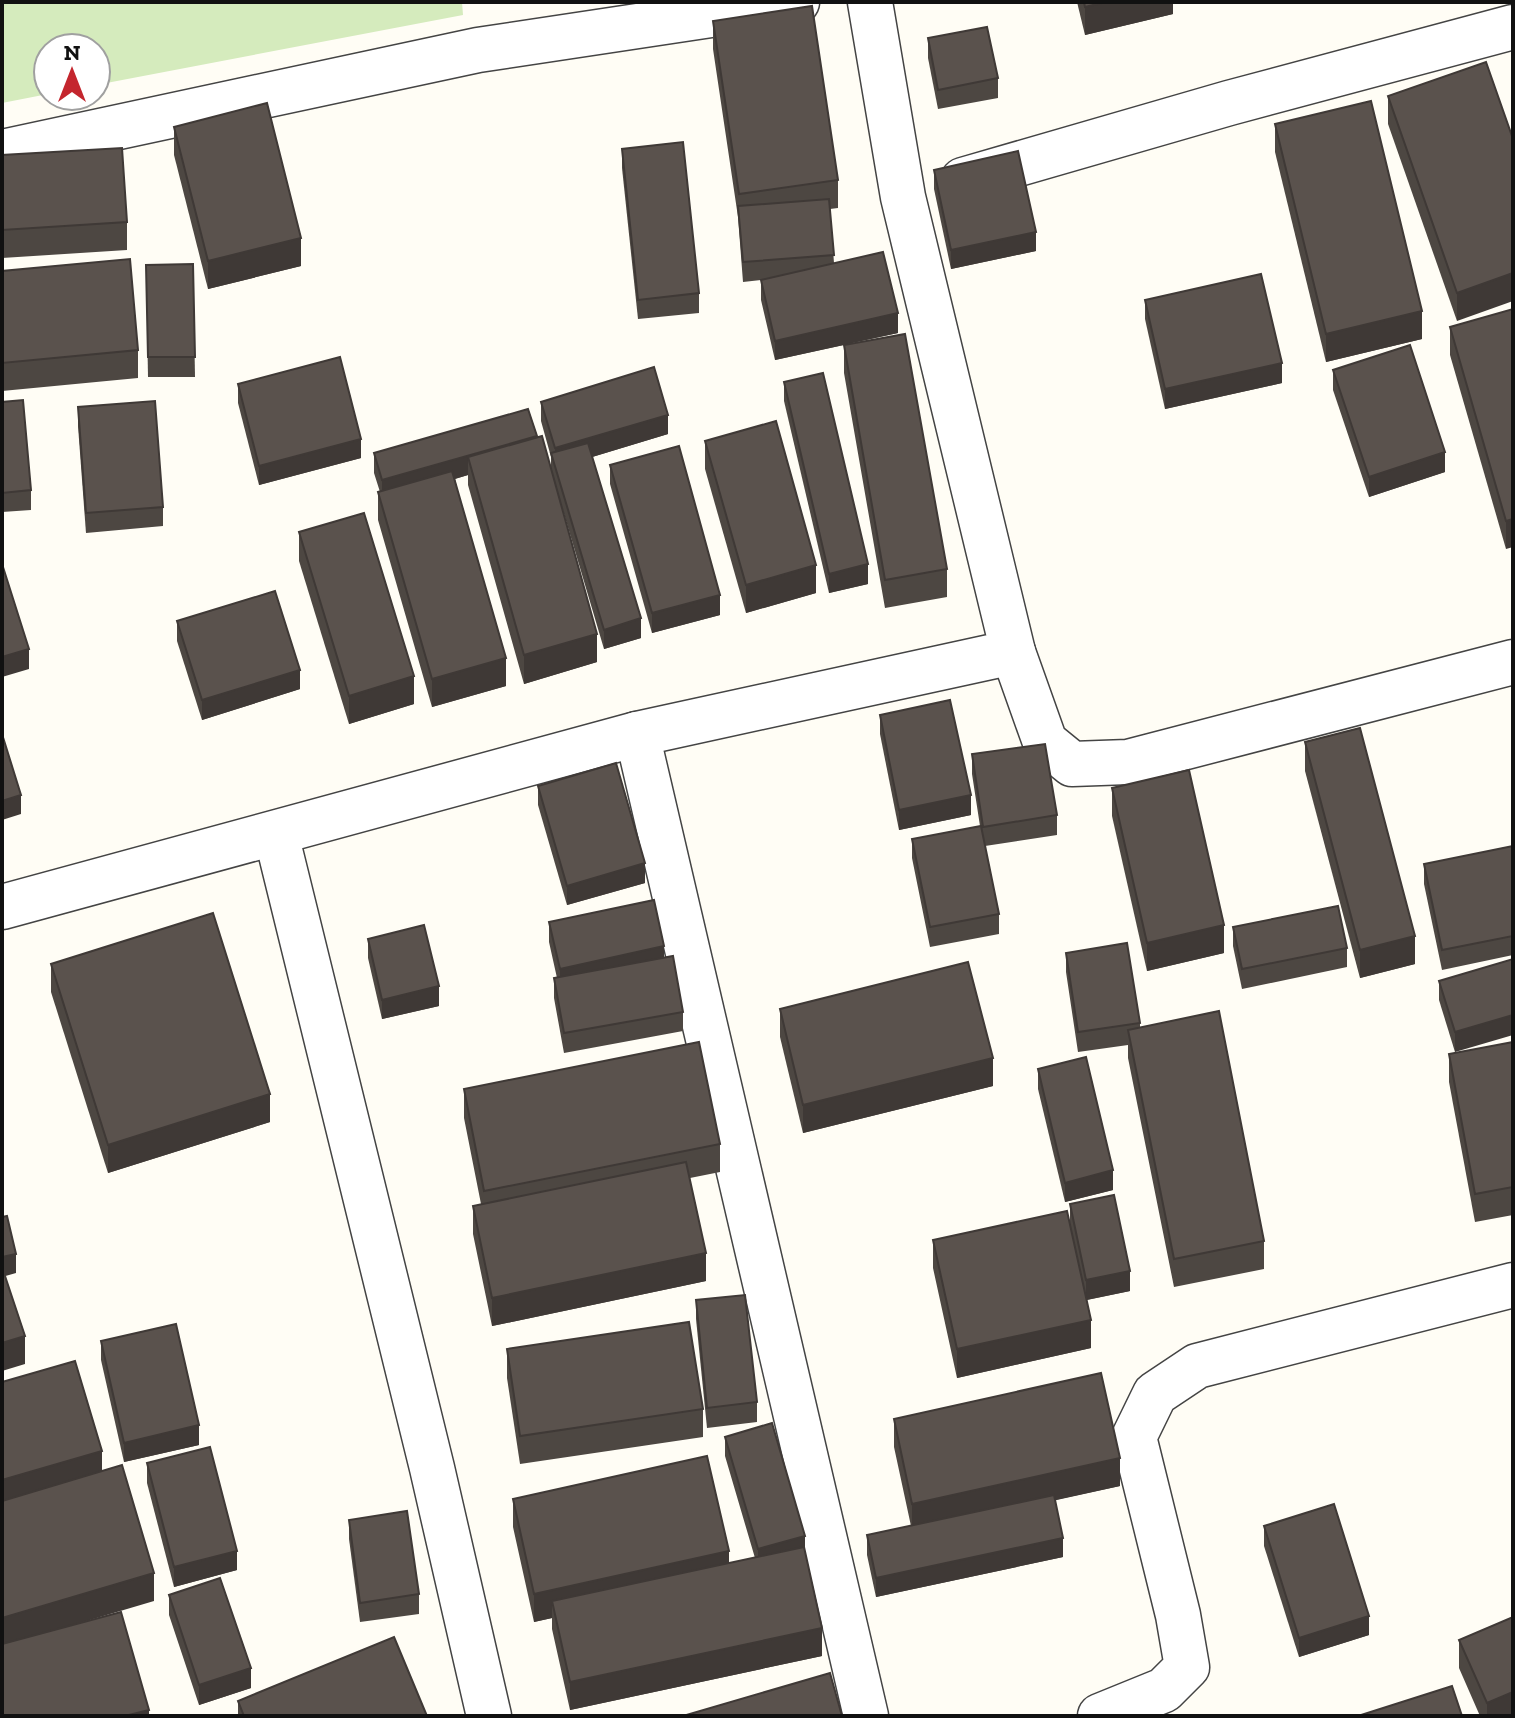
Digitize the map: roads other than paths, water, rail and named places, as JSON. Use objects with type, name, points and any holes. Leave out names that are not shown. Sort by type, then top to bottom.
[{"type":"street","points":[[2,152],[478,50],[797,2]]},
{"type":"street","points":[[870,2],[903,197],[1013,652],[1045,742],[1072,764],[1128,762],[1513,662]]},
{"type":"street","points":[[903,197],[1229,103],[1513,27]]},
{"type":"street","points":[[2,907],[637,734],[1013,652]]},
{"type":"street","points":[[637,734],[866,1716]]},
{"type":"street","points":[[276,834],[432,1468],[489,1716]]},
{"type":"street","points":[[1100,1716],[1164,1690],[1187,1667],[1178,1615],[1134,1437],[1155,1394],[1197,1366],[1513,1285]]}]
